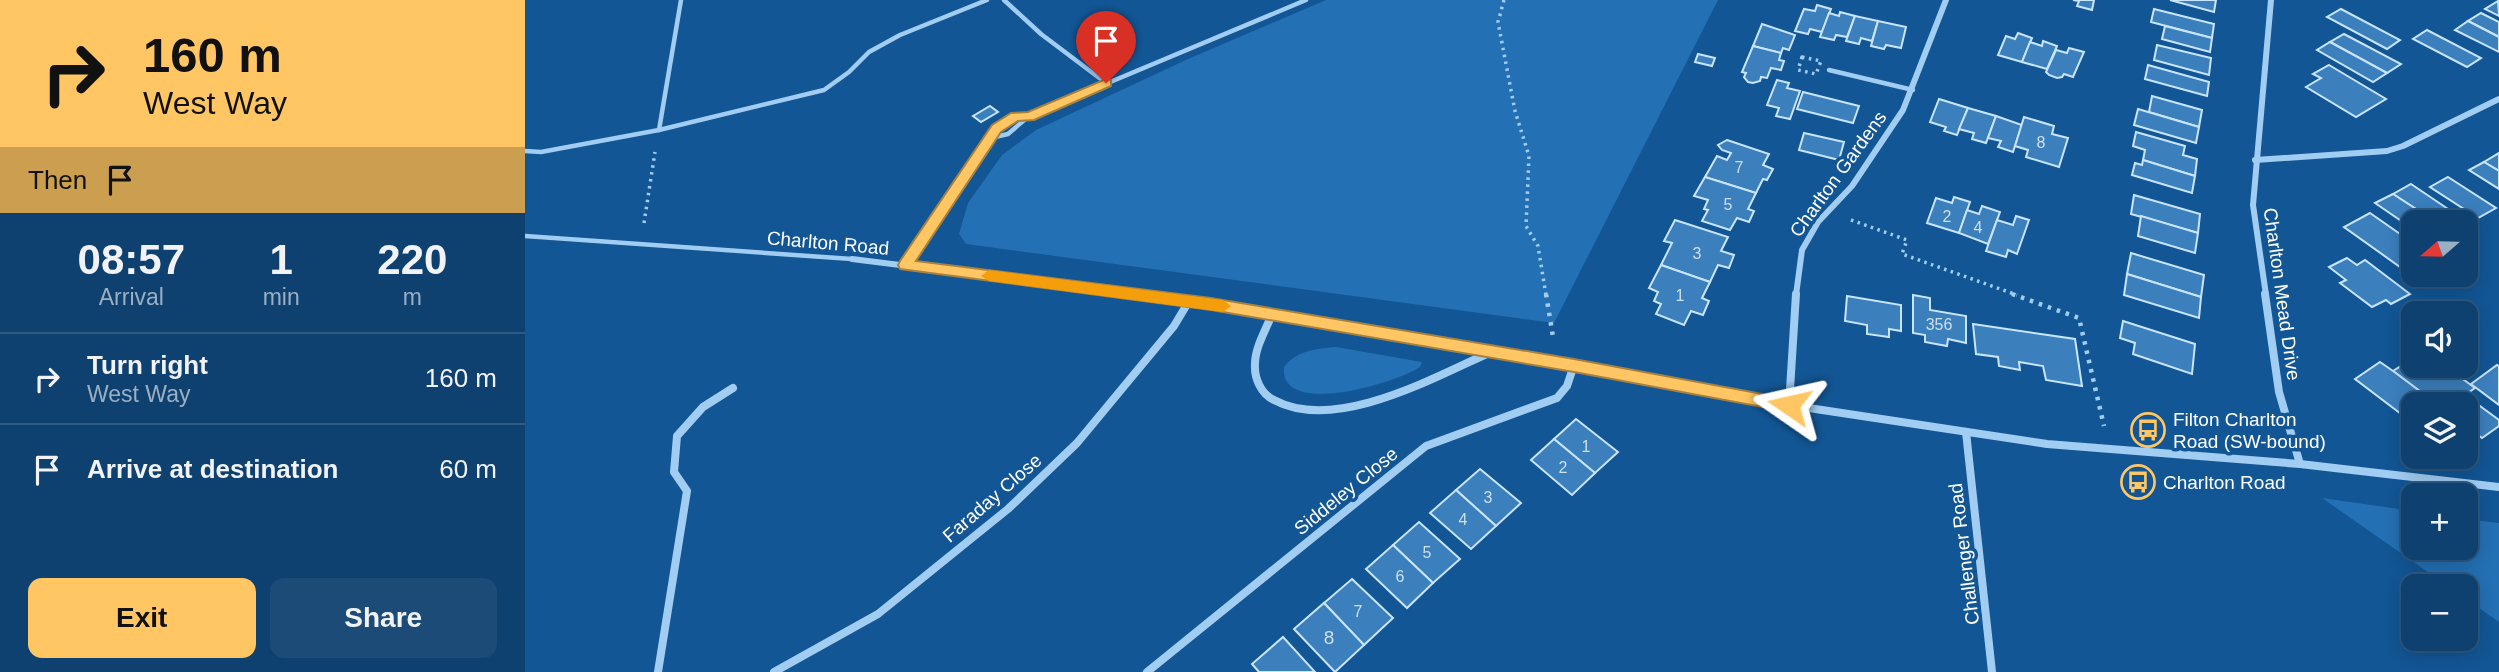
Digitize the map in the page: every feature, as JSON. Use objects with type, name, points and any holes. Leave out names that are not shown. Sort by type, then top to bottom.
[{"type":"street","name":"Charlton Gardens","points":[[1789,405],[1799,260],[1810,233],[1857,179],[1913,90],[1945,0]]},
{"type":"street","name":"Charlton Mead Drive","points":[[2271,0],[2253,205],[2279,392],[2300,464]]},
{"type":"street","points":[[2255,160],[2387,151],[2499,100]]},
{"type":"street","name":"Charlton Road","points":[[852,259],[1189,301],[1574,365],[1789,405],[2047,444],[2300,464],[2499,487]]},
{"type":"street","name":"Faraday Close","points":[[774,672],[878,614],[1008,509],[1077,443],[1174,326],[1189,301]]},
{"type":"street","points":[[1272,314],[1255,361],[1258,387],[1279,406],[1315,414],[1385,397],[1492,351]]},
{"type":"street","name":"Siddeley Close","points":[[1147,672],[1426,446],[1557,398],[1567,386],[1574,365]]},
{"type":"street","points":[[658,672],[687,491],[674,472],[677,436],[703,407],[733,388]]},
{"type":"street","name":"Challenger Road","points":[[1966,432],[1991,672]]},
{"type":"lane","points":[[659,130],[681,0]]},
{"type":"lane","points":[[525,151],[541,152],[659,130],[824,90],[849,72],[869,52],[900,35],[987,0]]},
{"type":"lane","points":[[1004,0],[1041,34],[1106,83]]},
{"type":"lane","points":[[991,138],[1008,134],[1029,116],[1306,0]]},
{"type":"lane","name":"Charlton Gardens","points":[[1829,70],[1913,90]]},
{"type":"lane","points":[[905,265],[996,129],[1015,117],[1029,116]]},
{"type":"lane","name":"Charlton Road","points":[[525,236],[852,259]]},
{"type":"path","points":[[1504,0],[1498,22],[1515,111],[1529,156],[1526,226],[1538,246],[1556,362]]},
{"type":"path","points":[[641,245],[659,130]]},
{"type":"path","points":[[1827,212],[1907,240],[1902,254],[2079,318],[2110,449]]},
{"type":"shaded area","points":[[1326,0],[1718,0],[1554,323],[966,244],[959,234],[968,203],[1002,155],[1036,130],[1188,59]]},
{"type":"shaded area","points":[[1336,347],[1422,362],[1420,367],[1389,381],[1342,392],[1319,394],[1300,391],[1288,383],[1284,367],[1289,361],[1314,350]]},
{"type":"shaded area","points":[[2322,498],[2401,509],[2401,553]]},
{"type":"shaded area","points":[[2478,520],[2499,523],[2499,622],[2478,607],[2478,574],[2431,574],[2411,560],[2478,560]]},
{"type":"building","points":[[2073,0],[2094,0],[2092,10],[2077,6],[2079,1]]},
{"type":"building","points":[[2170,0],[2216,0],[2214,12]]},
{"type":"building","points":[[2498,1],[2499,16],[2485,9]]},
{"type":"building","points":[[1817,5],[1831,9],[1822,32],[1810,29],[1808,34],[1795,31],[1804,9],[1815,11]]},
{"type":"building","points":[[2154,9],[2214,24],[2212,38],[2151,22]]},
{"type":"building","points":[[2341,9],[2400,40],[2387,49],[2327,17]]},
{"type":"building","points":[[1840,12],[1855,16],[1847,37],[1836,35],[1834,40],[1820,37],[1829,13],[1839,16]]},
{"type":"building","points":[[2481,13],[2499,22],[2499,37],[2468,21]]},
{"type":"building","points":[[1855,16],[1878,21],[1872,41],[1861,38],[1859,44],[1846,41]]},
{"type":"building","points":[[1878,21],[1906,27],[1901,48],[1886,45],[1884,49],[1871,46]]},
{"type":"building","points":[[2468,21],[2499,37],[2499,52],[2455,30]]},
{"type":"building","points":[[1762,24],[1795,35],[1789,50],[1783,48],[1781,53],[1753,46]]},
{"type":"building","points":[[2165,26],[2212,38],[2210,52],[2162,39]]},
{"type":"building","points":[[2427,30],[2481,58],[2467,67],[2413,39]]},
{"type":"building","points":[[2018,33],[2032,38],[2022,62],[1998,55],[2006,36],[2015,39]]},
{"type":"building","points":[[2344,34],[2401,64],[2387,73],[2330,42]]},
{"type":"building","points":[[2043,41],[2057,46],[2047,69],[2022,62],[2030,42],[2042,46]]},
{"type":"building","points":[[2330,42],[2387,73],[2373,82],[2317,50]]},
{"type":"building","points":[[2157,45],[2211,58],[2209,75],[2154,60]]},
{"type":"building","points":[[1753,46],[1781,53],[1779,60],[1784,61],[1781,70],[1771,68],[1767,78],[1761,77],[1760,81],[1753,83],[1748,82],[1744,77],[1746,73],[1742,72]]},
{"type":"building","points":[[2069,48],[2084,52],[2073,77],[2064,74],[2057,78],[2049,75],[2046,72],[2056,50],[2067,53]]},
{"type":"building","points":[[1698,54],[1715,58],[1712,66],[1695,62]]},
{"type":"building","points":[[2148,65],[2209,82],[2207,96],[2145,79]]},
{"type":"building","points":[[2329,65],[2386,99],[2356,117],[2306,87],[2321,78],[2313,74]]},
{"type":"building","points":[[1777,80],[1789,83],[1787,88],[1800,91],[1790,119],[1776,116],[1779,108],[1767,105]]},
{"type":"building","points":[[1803,92],[1859,106],[1853,123],[1797,109]]},
{"type":"building","points":[[2152,96],[2202,110],[2199,127],[2149,112]]},
{"type":"building","points":[[1939,99],[1968,108],[1957,135],[1944,131],[1946,127],[1930,122]]},
{"type":"building","points":[[990,106],[998,112],[981,122],[973,116]]},
{"type":"building","points":[[1968,108],[1996,116],[1986,143],[1972,139],[1974,133],[1959,129]]},
{"type":"building","points":[[2138,109],[2199,127],[2196,143],[2134,125]]},
{"type":"building","points":[[1996,116],[2022,125],[2013,152],[1998,147],[2001,141],[1988,138]]},
{"type":"building","points":[[2024,117],[2054,126],[2052,134],[2068,138],[2059,167],[2026,157],[2028,150],[2015,146]]},
{"type":"building","points":[[2136,132],[2185,146],[2183,155],[2197,159],[2195,176],[2143,160],[2145,150],[2133,146]]},
{"type":"building","points":[[1804,133],[1844,142],[1839,160],[1799,150]]},
{"type":"building","points":[[1727,140],[1769,154],[1763,165],[1773,169],[1767,180],[1763,179],[1756,193],[1705,177],[1717,156],[1727,160],[1731,153],[1722,150],[1718,145]]},
{"type":"building","points":[[2499,153],[2499,171],[2484,162]]},
{"type":"building","points":[[2143,160],[2195,176],[2192,193],[2132,175],[2135,163],[2142,165]]},
{"type":"building","points":[[2484,162],[2499,171],[2499,189],[2469,170]]},
{"type":"building","points":[[1705,177],[1756,193],[1748,209],[1754,211],[1749,222],[1737,218],[1730,230],[1702,221],[1708,210],[1704,209],[1708,200],[1694,196]]},
{"type":"building","points":[[2448,177],[2496,208],[2478,218],[2478,210],[2466,210],[2430,187]]},
{"type":"building","points":[[2411,184],[2450,210],[2418,210],[2393,194]]},
{"type":"building","points":[[2393,194],[2418,210],[2401,210],[2401,221],[2375,203]]},
{"type":"building","points":[[2134,195],[2200,214],[2198,233],[2131,214]]},
{"type":"building","points":[[1954,197],[1970,202],[1959,233],[1927,223],[1936,198],[1952,203]]},
{"type":"building","points":[[1982,206],[2000,212],[1988,244],[1959,233],[1967,210],[1979,214]]},
{"type":"building","points":[[2370,213],[2401,235],[2401,267],[2400,267],[2344,227]]},
{"type":"building","points":[[2016,216],[2029,220],[2017,254],[2008,250],[2006,257],[1986,251],[1997,220],[2013,225]]},
{"type":"building","points":[[2141,216],[2198,233],[2195,253],[2138,236]]},
{"type":"building","points":[[1675,220],[1728,237],[1721,251],[1734,255],[1729,268],[1718,265],[1710,282],[1661,265],[1672,243],[1664,241]]},
{"type":"building","points":[[2131,253],[2204,275],[2201,297],[2127,274]]},
{"type":"building","points":[[2347,258],[2357,265],[2365,260],[2410,294],[2391,304],[2386,300],[2372,307],[2340,283],[2346,280],[2329,267]]},
{"type":"building","points":[[1661,265],[1710,282],[1702,298],[1709,301],[1703,315],[1691,311],[1684,325],[1656,314],[1661,304],[1654,301],[1658,292],[1649,288]]},
{"type":"building","points":[[2127,274],[2201,297],[2199,318],[2124,295]]},
{"type":"building","points":[[1913,295],[1930,298],[1930,310],[1966,316],[1966,343],[1948,339],[1947,346],[1925,342],[1925,335],[1913,333]]},
{"type":"building","points":[[1847,296],[1901,305],[1901,331],[1889,329],[1889,337],[1867,334],[1867,325],[1845,321]]},
{"type":"building","points":[[2123,321],[2195,344],[2192,374],[2133,354],[2135,343],[2120,338]]},
{"type":"building","points":[[1973,324],[2075,339],[2082,386],[2046,380],[2043,366],[2019,362],[2020,370],[1999,366],[1998,357],[1976,354]]},
{"type":"building","points":[[2380,362],[2421,392],[2401,392],[2401,414],[2355,379]]},
{"type":"building","points":[[2401,366],[2401,377],[2393,371]]},
{"type":"building","points":[[2499,366],[2499,405],[2471,384]]},
{"type":"building","points":[[2402,378],[2461,378],[2475,388],[2469,392],[2421,392]]},
{"type":"building","points":[[2478,405],[2499,420],[2499,426],[2482,438],[2478,435]]},
{"type":"building","points":[[1576,419],[1618,452],[1595,473],[1554,439]]},
{"type":"building","points":[[1554,439],[1595,473],[1572,495],[1531,460]]},
{"type":"building","points":[[1480,469],[1521,503],[1496,526],[1456,490]]},
{"type":"building","points":[[1456,490],[1496,526],[1471,549],[1430,513]]},
{"type":"building","points":[[1419,522],[1460,559],[1433,583],[1393,545]]},
{"type":"building","points":[[1393,545],[1433,583],[1407,608],[1366,569]]},
{"type":"building","points":[[1352,579],[1393,618],[1364,645],[1324,603]]},
{"type":"building","points":[[1324,603],[1364,645],[1335,672],[1294,629]]},
{"type":"building","points":[[1283,637],[1315,672],[1259,672],[1252,664]]},
{"type":"slow traffic","points":[[989,276],[1223,306]]},
{"type":"place","name":"Filton Charlton Road (SW-bound)","points":[[2148,430]]},
{"type":"place","name":"Charlton Road","points":[[2138,482]]},
{"type":"route","points":[[1106,83],[1029,116],[1015,117],[996,129],[905,265],[1211,304],[1574,365],[1789,405]]}]
